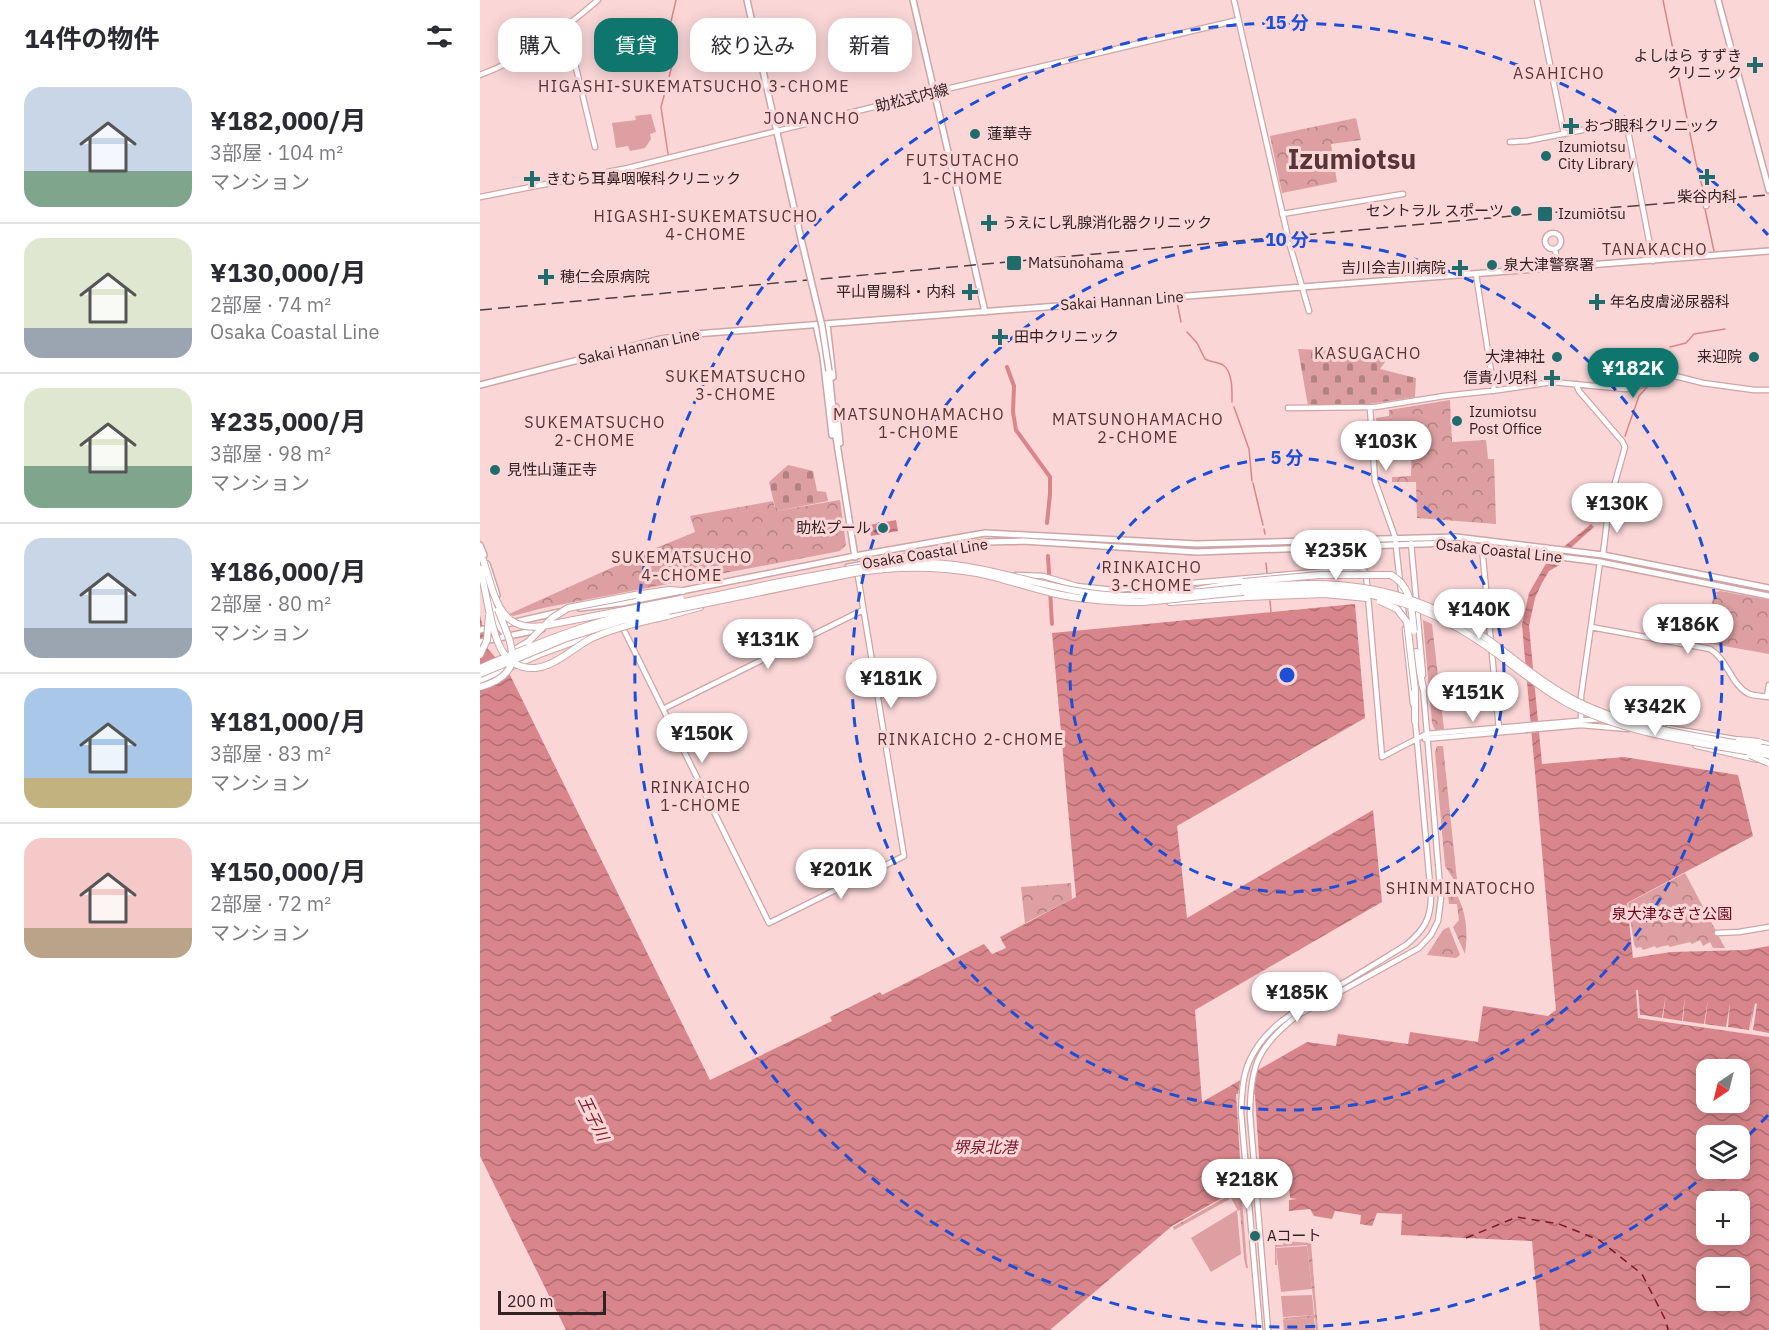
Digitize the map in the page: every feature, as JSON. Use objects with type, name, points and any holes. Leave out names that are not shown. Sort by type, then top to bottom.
[{"type":"highway","points":[[480,552],[489,623],[487,640],[480,655]]},
{"type":"highway","points":[[480,667],[601,621],[867,565],[915,562],[976,568],[1054,588],[1123,596],[1315,583],[1353,586],[1391,594],[1424,605],[1458,621],[1549,685],[1581,704],[1633,721],[1697,735],[1769,746]]},
{"type":"highway","points":[[480,674],[564,639],[603,626],[854,573],[915,568],[976,573],[1053,593],[1087,599],[1143,602],[1331,594],[1386,603],[1400,611],[1407,622],[1415,690],[1415,721]]},
{"type":"highway","points":[[481,569],[501,611],[513,622],[526,627],[767,585]]},
{"type":"highway","points":[[481,569],[501,649],[515,664],[530,668],[546,665],[592,638],[620,627],[735,597]]},
{"type":"highway","points":[[480,687],[494,683],[505,675],[510,668],[513,656],[512,648],[481,569]]},
{"type":"highway","points":[[1176,594],[1289,577],[1391,575],[1408,591],[1423,688]]},
{"type":"highway","points":[[1143,602],[1246,592],[1314,589],[1354,592],[1391,600],[1424,611],[1456,626],[1540,686],[1582,710],[1623,725],[1769,759]]},
{"type":"highway","points":[[480,667],[528,642],[552,618],[568,608],[635,595],[669,590],[683,591]]},
{"type":"highway","points":[[480,680],[540,654],[621,625]]},
{"type":"highway","points":[[1737,740],[1769,746]]},
{"type":"highway","points":[[1695,745],[1769,759]]},
{"type":"main road","points":[[747,0],[822,326],[856,565]]},
{"type":"main road","points":[[913,0],[985,312]]},
{"type":"main road","points":[[1718,0],[1769,190]]},
{"type":"main road","name":"Sakai Hannan Line","points":[[480,385],[674,336],[1769,251]]},
{"type":"main road","points":[[827,324],[842,461],[840,465]]},
{"type":"main road","points":[[816,325],[823,357],[835,453],[840,465]]},
{"type":"main road","name":"Osaka Coastal Line","points":[[483,630],[508,622],[985,533],[1197,544],[1456,537],[1603,555],[1769,588]]},
{"type":"main road","name":"Osaka Coastal Line","points":[[480,642],[856,565],[986,542],[1023,541],[1197,552],[1448,543],[1600,562],[1769,596]]},
{"type":"main road","points":[[480,545],[508,622],[507,637]]},
{"type":"main road","points":[[481,569],[498,625],[507,637]]},
{"type":"main road","points":[[621,625],[712,600],[726,591]]},
{"type":"street","points":[[480,75],[539,46],[598,0]]},
{"type":"street","points":[[1234,0],[1282,214],[1309,311]]},
{"type":"street","points":[[1537,0],[1563,134]]},
{"type":"street","name":"助松式内線","points":[[480,197],[628,168],[1238,20]]},
{"type":"street","points":[[577,72],[595,147]]},
{"type":"street","points":[[1510,142],[1527,141],[1618,123],[1626,128],[1653,261]]},
{"type":"street","points":[[1282,214],[1403,194]]},
{"type":"street","points":[[1705,197],[1706,206]]},
{"type":"street","points":[[1555,249],[1558,268]]},
{"type":"street","points":[[1476,274],[1494,391]]},
{"type":"street","points":[[1288,408],[1370,408],[1552,382],[1626,389],[1675,376],[1703,383],[1769,390]]},
{"type":"street","points":[[1576,384],[1579,391],[1625,447],[1609,504],[1603,555]]},
{"type":"street","points":[[1260,1330],[1241,1112],[1242,1086],[1248,1063],[1259,1043],[1275,1026],[1296,1010],[1382,960],[1416,936],[1431,911],[1417,737],[1409,682],[1397,546],[1375,481],[1370,408]]},
{"type":"street","points":[[1268,1330],[1250,1115],[1250,1087],[1254,1066],[1264,1047],[1282,1028],[1298,1016],[1412,952],[1425,942],[1435,929],[1440,913],[1441,887],[1426,736],[1411,537]]},
{"type":"street","points":[[1482,547],[1499,730]]},
{"type":"street","points":[[1581,722],[1581,696],[1600,562]]},
{"type":"street","points":[[616,614],[769,923],[904,856],[856,565]]},
{"type":"street","points":[[989,578],[1016,575],[1049,578],[1077,586],[1113,590],[1184,585],[1268,575],[1357,568],[1364,570],[1382,757],[1417,737],[1615,720],[1737,740]]},
{"type":"street","points":[[663,710],[863,610]]},
{"type":"street","points":[[1591,627],[1710,649],[1724,661],[1742,689],[1750,694],[1768,697],[1769,685]]},
{"type":"street","points":[[1581,722],[1627,729],[1695,745]]},
{"type":"street","points":[[1717,933],[1739,933],[1769,927]]},
{"type":"green space","points":[[651,114],[656,132],[650,134],[651,139],[645,148],[630,151],[628,146],[616,148],[612,123],[636,120],[635,116]]},
{"type":"green space","points":[[1356,118],[1361,140],[1331,144],[1337,182],[1282,193],[1270,136]]},
{"type":"green space","points":[[1298,349],[1373,352],[1384,358],[1385,362],[1380,369],[1416,378],[1415,397],[1362,405],[1308,406]]},
{"type":"green space","points":[[1450,400],[1452,442],[1486,440],[1488,459],[1494,459],[1496,524],[1417,518],[1416,482],[1392,482],[1392,477],[1411,476],[1412,442],[1408,439],[1389,438],[1378,431],[1376,418],[1389,416],[1389,410]]},
{"type":"green space","points":[[788,465],[813,471],[817,491],[826,492],[828,501],[776,511],[769,482]]},
{"type":"green space","points":[[840,500],[846,545],[840,551],[543,608],[513,616],[509,614],[695,532],[690,516],[773,501],[776,511]]},
{"type":"green space","points":[[1720,591],[1769,600],[1769,654],[1707,643],[1704,636],[1713,598],[1716,598],[1717,594],[1714,593]]},
{"type":"green space","points":[[1423,620],[1432,624],[1444,729],[1435,730],[1432,723]]},
{"type":"green space","points":[[1437,746],[1443,746],[1457,880],[1465,897],[1445,866],[1435,752]]},
{"type":"green space","name":"泉大津なぎさ公園","points":[[1685,873],[1725,948],[1713,948],[1710,942],[1703,946],[1700,940],[1692,944],[1690,942],[1670,947],[1668,945],[1656,948],[1655,946],[1643,950],[1641,947],[1636,948],[1628,903]]},
{"type":"green space","points":[[1446,879],[1458,896],[1464,914],[1465,954],[1453,927],[1459,920],[1457,904],[1449,904]]},
{"type":"green space","points":[[1071,883],[1072,899],[1025,923],[1021,887]]},
{"type":"green space","points":[[1449,927],[1460,955],[1456,958],[1427,955],[1443,930]]},
{"type":"green space","points":[[1241,1188],[1248,1268],[1246,1268],[1244,1258],[1240,1210],[1238,1211],[1230,1196],[1238,1195],[1237,1192]]},
{"type":"green space","points":[[1228,1196],[1230,1199],[1174,1230],[1173,1227]]},
{"type":"green space","points":[[1237,1210],[1241,1254],[1211,1272],[1191,1238]]},
{"type":"green space","points":[[1283,1241],[1311,1243],[1318,1330],[1316,1330],[1315,1318],[1284,1320],[1283,1318],[1315,1315],[1307,1245],[1276,1247],[1277,1265],[1275,1265],[1275,1245],[1283,1245]]},
{"type":"green space","points":[[1307,1246],[1312,1289],[1281,1292],[1276,1248]]},
{"type":"green space","points":[[1312,1295],[1314,1315],[1283,1317],[1281,1296]]},
{"type":"green space","points":[[1314,1318],[1315,1330],[1284,1330],[1283,1320]]},
{"type":"water","name":"助松プール","points":[[896,520],[898,531],[871,536],[869,525]]},
{"type":"water","name":"堺泉北港","points":[[1591,524],[1594,527],[1565,553],[1563,563],[1549,571],[1535,598],[1529,626],[1542,764],[1624,757],[1738,775],[1753,836],[1627,903],[1633,958],[1671,952],[1746,950],[1769,946],[1769,1330],[1540,1330],[1532,1241],[1401,1235],[1402,1214],[1377,1213],[1372,1226],[1360,1224],[1361,1215],[1335,1211],[1332,1219],[1314,1216],[1310,1209],[1289,1211],[1289,1200],[1297,1199],[1290,1198],[1289,1185],[1285,1186],[1285,1183],[1290,1182],[1243,1186],[1172,1226],[1050,1330],[566,1330],[480,1156],[480,615],[488,649],[509,673],[710,1080],[832,1021],[830,1017],[880,992],[882,995],[984,944],[992,954],[1006,948],[1000,937],[1076,897],[1052,633],[1355,604],[1365,718],[1177,826],[1187,918],[1373,810],[1382,902],[1195,1010],[1202,1102],[1307,1042],[1336,1046],[1338,1034],[1408,1044],[1410,1032],[1478,1042],[1483,1006],[1548,1016],[1556,1010],[1522,625],[1529,593],[1548,560]]},
{"type":"pier","points":[[1636,990],[1638,990],[1640,1015],[1662,1018],[1666,994],[1663,1018],[1682,1021],[1685,996],[1683,1021],[1704,1024],[1708,999],[1705,1024],[1726,1027],[1730,1003],[1728,1027],[1749,1030],[1755,1003],[1757,1004],[1753,1030],[1769,1033],[1769,1037],[1638,1018]]},
{"type":"pier","points":[[1257,1067],[1253,1094],[1255,1095],[1261,1187],[1242,1190],[1236,1094],[1238,1094],[1241,1076]]},
{"type":"waterway","points":[[668,154],[661,107],[676,51],[670,26],[676,0]]},
{"type":"waterway","points":[[1663,0],[1704,193]]},
{"type":"waterway","points":[[1705,209],[1714,251]]},
{"type":"waterway","points":[[1177,302],[1181,322]]},
{"type":"waterway","points":[[1670,347],[1686,343],[1694,334],[1725,329]]},
{"type":"waterway","points":[[1187,332],[1197,343],[1205,359],[1223,365],[1229,372],[1232,402]]},
{"type":"waterway","points":[[1007,367],[1014,386],[1013,412],[1016,430],[1050,477],[1047,523]]},
{"type":"waterway","points":[[1625,436],[1639,396],[1648,386]]},
{"type":"waterway","points":[[1234,407],[1249,449],[1252,481]]},
{"type":"waterway","points":[[1253,483],[1263,525]]},
{"type":"waterway","points":[[1264,529],[1265,534]]},
{"type":"waterway","points":[[1048,556],[1052,624]]},
{"type":"waterway","points":[[1266,563],[1267,573]]},
{"type":"waterway","points":[[1270,601],[1271,612]]},
{"type":"ferry route","points":[[1466,1238],[1517,1217],[1559,1224],[1599,1240],[1642,1274],[1666,1321],[1668,1330]]},
{"type":"railway","points":[[480,310],[1545,213],[1769,195]]},
{"type":"place","name":"よしはら すずき クリニック","points":[[1755,65]]},
{"type":"place","name":"おづ眼科クリニック","points":[[1571,126]]},
{"type":"place","name":"蓮華寺","points":[[975,134]]},
{"type":"place","name":"Izumiotsu City Library","points":[[1546,156]]},
{"type":"place","name":"柴谷内科","points":[[1707,177]]},
{"type":"place","name":"きむら耳鼻咽喉科クリニック","points":[[532,179]]},
{"type":"place","name":"セントラル スポーツ","points":[[1516,211]]},
{"type":"place","name":"Izumiōtsu","points":[[1545,214]]},
{"type":"place","name":"うえにし乳腺消化器クリニック","points":[[989,223]]},
{"type":"place","name":"Matsunohama","points":[[1014,263]]},
{"type":"place","name":"泉大津警察署","points":[[1492,265]]},
{"type":"place","name":"吉川会吉川病院","points":[[1460,268]]},
{"type":"place","name":"穂仁会原病院","points":[[546,277]]},
{"type":"place","name":"平山胃腸科・内科","points":[[970,292]]},
{"type":"place","name":"年名皮膚泌尿器科","points":[[1597,302]]},
{"type":"place","name":"田中クリニック","points":[[1000,337]]},
{"type":"place","name":"大津神社","points":[[1557,357]]},
{"type":"place","name":"来迎院","points":[[1754,357]]},
{"type":"place","name":"信貴小児科","points":[[1552,378]]},
{"type":"place","name":"Izumiotsu Post Office","points":[[1457,421]]},
{"type":"place","name":"見性山蓮正寺","points":[[495,470]]},
{"type":"place","name":"助松プール","points":[[883,528]]},
{"type":"place","name":"Aコート","points":[[1255,1236]]},
{"type":"district","name":"ASAHICHO","points":[[1559,73]]},
{"type":"district","name":"HIGASHI-SUKEMATSUCHO 3-CHOME","points":[[694,86]]},
{"type":"district","name":"JONANCHO","points":[[812,118]]},
{"type":"district","name":"Izumiotsu","points":[[1352,160]]},
{"type":"district","name":"FUTSUTACHO 1-CHOME","points":[[963,169]]},
{"type":"district","name":"HIGASHI-SUKEMATSUCHO 4-CHOME","points":[[706,225]]},
{"type":"district","name":"TANAKACHO","points":[[1655,249]]},
{"type":"district","name":"KASUGACHO","points":[[1368,353]]},
{"type":"district","name":"SUKEMATSUCHO 3-CHOME","points":[[736,385]]},
{"type":"district","name":"MATSUNOHAMACHO 1-CHOME","points":[[919,423]]},
{"type":"district","name":"MATSUNOHAMACHO 2-CHOME","points":[[1138,428]]},
{"type":"district","name":"SUKEMATSUCHO 2-CHOME","points":[[595,431]]},
{"type":"district","name":"SUKEMATSUCHO 4-CHOME","points":[[682,566]]},
{"type":"district","name":"RINKAICHO 3-CHOME","points":[[1152,576]]},
{"type":"district","name":"RINKAICHO 2-CHOME","points":[[971,739]]},
{"type":"district","name":"RINKAICHO 1-CHOME","points":[[701,796]]},
{"type":"district","name":"SHINMINATOCHO","points":[[1461,888]]},
{"type":"water label","name":"王子川","points":[[594,1118]]}]
